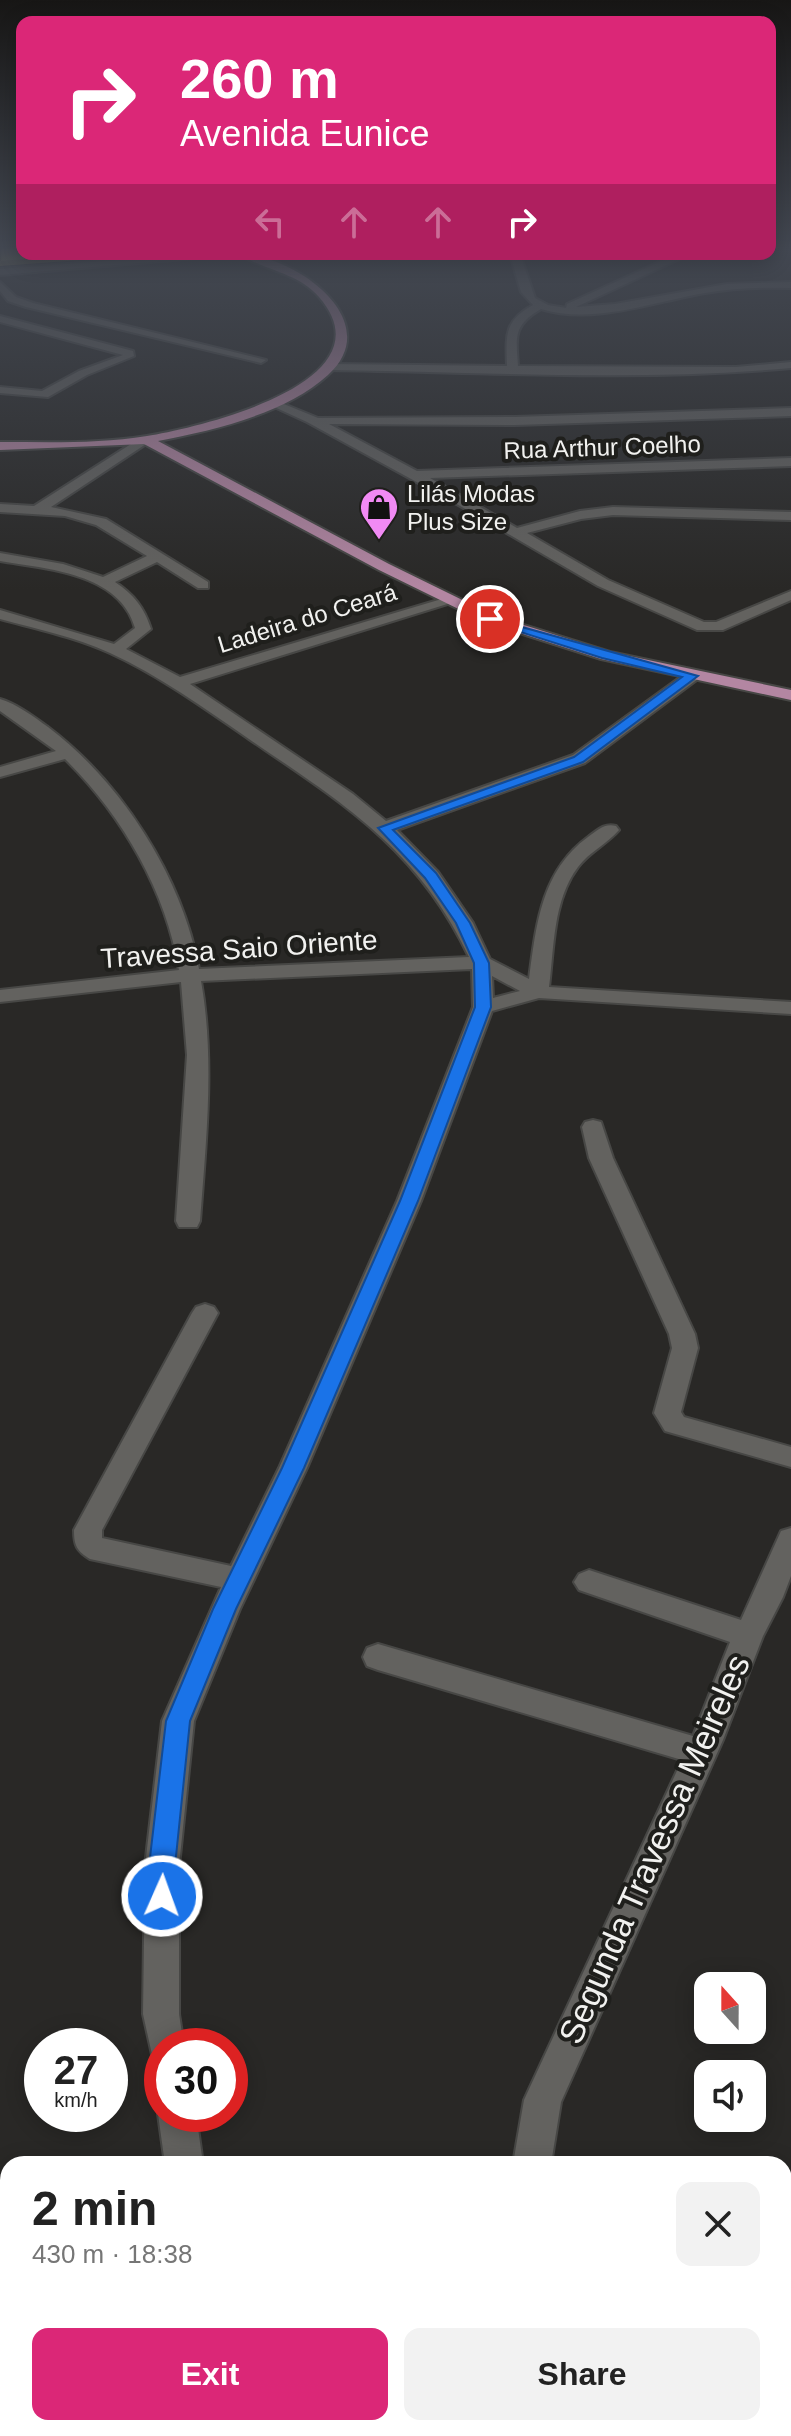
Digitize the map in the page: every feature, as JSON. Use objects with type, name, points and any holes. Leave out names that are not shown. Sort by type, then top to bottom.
[{"type":"main road","points":[[0,446],[146,440],[219,422],[274,403],[319,377],[333,362]]},
{"type":"main road","points":[[146,440],[450,601],[490,619],[543,637],[692,676],[791,695]]},
{"type":"street","points":[[0,390],[40,395],[114,362]]},
{"type":"street","points":[[512,362],[513,371]]},
{"type":"street","points":[[329,367],[513,371],[736,370],[791,365]]},
{"type":"street","points":[[274,403],[311,419],[603,583],[655,608],[710,628],[791,595]]},
{"type":"street","points":[[311,419],[409,422],[791,412]]},
{"type":"street","points":[[39,509],[146,440]]},
{"type":"street","name":"Rua Arthur Coelho","points":[[415,475],[791,462]]},
{"type":"street","points":[[0,508],[39,509],[93,519],[203,585]]},
{"type":"street","points":[[517,532],[580,515],[613,511],[791,516]]},
{"type":"street","points":[[0,557],[69,570],[104,582],[139,608],[143,629],[116,650]]},
{"type":"street","points":[[104,582],[157,557]]},
{"type":"street","name":"Ladeira do Ceará","points":[[178,683],[450,601]]},
{"type":"street","points":[[759,610],[791,616]]},
{"type":"street","points":[[0,614],[80,636],[116,650],[178,683],[347,798],[384,828],[431,876],[463,923],[482,963],[483,1007],[409,1201],[178,1721],[162,1866],[163,2028]]},
{"type":"street","points":[[384,828],[579,759],[692,676]]},
{"type":"street","points":[[0,704],[70,752],[125,818],[151,859],[177,919],[192,975],[199,1082],[188,1221]]},
{"type":"street","points":[[0,772],[70,752]]},
{"type":"street","points":[[538,992],[551,899],[560,877],[572,859],[610,830]]},
{"type":"street","points":[[482,963],[538,992]]},
{"type":"street","name":"Travessa Saio Oriente","points":[[0,996],[192,975],[482,963]]},
{"type":"street","points":[[483,1007],[538,992],[791,1008]]},
{"type":"street","points":[[593,1127],[601,1158],[682,1334],[685,1348],[667,1413],[675,1424],[791,1457]]},
{"type":"street","points":[[205,1313],[88,1530],[88,1543],[100,1551],[239,1579]]},
{"type":"street","name":"Segunda Travessa Meireles","points":[[533,2156],[543,2100],[701,1752],[791,1539]]},
{"type":"street","points":[[589,1582],[748,1635]]},
{"type":"street","points":[[378,1657],[701,1752]]},
{"type":"street","points":[[180,2132],[183,2156]]},
{"type":"place","name":"Lilás Modas Plus Size","points":[[379,541]]},
{"type":"route","points":[[162,1896],[162,1866],[178,1721],[225,1609],[293,1468],[409,1201],[483,1007],[482,963],[463,923],[431,876],[384,828],[579,759],[692,676],[606,656],[490,619]]}]
